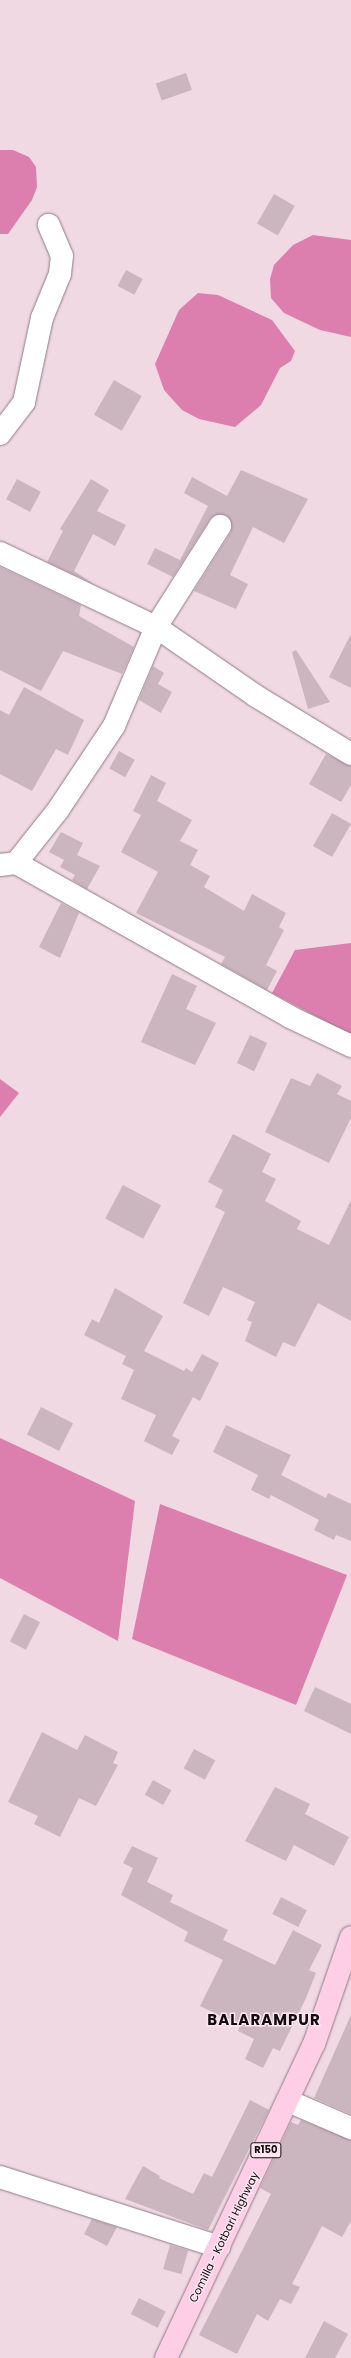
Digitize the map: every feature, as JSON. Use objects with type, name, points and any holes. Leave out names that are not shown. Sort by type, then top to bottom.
[{"type":"main road","name":"Comilla - Kotbari Highway","points":[[166,2358],[314,2044],[351,1937]]},
{"type":"street","points":[[0,434],[24,402],[42,318],[60,274],[62,256],[49,225]]},
{"type":"street","points":[[220,526],[156,627],[114,726],[58,810],[8,864],[290,1017],[351,1046]]},
{"type":"street","points":[[0,553],[156,627],[256,696],[351,754]]},
{"type":"street","points":[[288,2101],[351,2128]]},
{"type":"street","points":[[0,2177],[219,2248]]},
{"type":"shaded area","points":[[0,150],[13,150],[29,157],[36,167],[37,187],[32,200],[8,234],[0,234]]},
{"type":"shaded area","points":[[313,235],[351,240],[351,337],[320,330],[284,313],[271,298],[270,279],[274,265],[293,245]]},
{"type":"shaded area","points":[[198,293],[218,295],[272,320],[295,351],[291,361],[280,368],[261,405],[235,427],[199,419],[182,410],[164,390],[155,364],[179,310]]},
{"type":"shaded area","points":[[351,943],[351,1035],[272,993],[295,950]]},
{"type":"shaded area","points":[[0,1079],[19,1093],[0,1117]]},
{"type":"shaded area","points":[[0,1438],[135,1501],[118,1641],[0,1578]]},
{"type":"shaded area","points":[[160,1504],[347,1575],[296,1705],[132,1639]]},
{"type":"building","points":[[186,73],[192,90],[162,100],[156,83]]},
{"type":"building","points":[[274,194],[295,206],[278,235],[257,223]]},
{"type":"building","points":[[126,270],[143,279],[134,295],[118,286]]},
{"type":"building","points":[[114,380],[142,396],[122,431],[94,415]]},
{"type":"building","points":[[241,470],[308,499],[284,543],[253,527],[230,575],[248,584],[236,609],[194,591],[231,532],[231,521],[226,515],[215,515],[210,519],[173,577],[147,564],[155,548],[180,560],[208,506],[184,493],[192,477],[227,496]]},
{"type":"building","points":[[17,479],[41,492],[30,512],[6,499]]},
{"type":"building","points":[[91,479],[109,490],[97,511],[126,525],[115,546],[93,534],[74,571],[94,584],[47,562],[63,531],[60,529]]},
{"type":"building","points":[[0,567],[81,605],[79,616],[134,647],[122,674],[63,651],[41,691],[0,670]]},
{"type":"building","points":[[351,634],[351,688],[329,677]]},
{"type":"building","points":[[296,650],[330,702],[308,709],[292,652]]},
{"type":"building","points":[[153,666],[164,673],[158,684],[172,692],[161,713],[139,700]]},
{"type":"building","points":[[24,687],[84,720],[68,755],[56,749],[32,791],[0,774],[0,710],[9,715]]},
{"type":"building","points":[[119,751],[135,760],[125,777],[109,768]]},
{"type":"building","points":[[326,754],[351,766],[351,785],[341,802],[309,784]]},
{"type":"building","points":[[151,775],[166,783],[157,801],[192,820],[180,841],[198,850],[190,865],[210,876],[204,887],[244,911],[252,894],[286,913],[279,927],[284,930],[266,965],[277,971],[267,990],[221,964],[225,957],[136,913],[158,872],[121,852],[141,815],[133,811]]},
{"type":"building","points":[[332,813],[351,824],[332,857],[313,846]]},
{"type":"building","points":[[61,832],[83,843],[77,855],[100,866],[87,889],[72,880],[75,875],[60,867],[64,860],[49,852]]},
{"type":"building","points":[[61,903],[79,913],[60,958],[39,947]]},
{"type":"building","points":[[172,974],[197,986],[186,1009],[216,1023],[195,1065],[141,1042]]},
{"type":"building","points":[[250,1035],[267,1043],[254,1071],[237,1063]]},
{"type":"building","points":[[317,1073],[342,1086],[337,1094],[351,1101],[351,1118],[329,1163],[265,1132],[291,1078],[310,1086]]},
{"type":"building","points":[[233,1134],[271,1154],[262,1172],[276,1179],[265,1201],[301,1221],[297,1229],[329,1245],[351,1200],[351,1321],[318,1303],[295,1347],[283,1342],[276,1357],[245,1341],[252,1322],[247,1320],[255,1302],[223,1287],[209,1316],[183,1303],[225,1212],[215,1207],[223,1190],[208,1182]]},
{"type":"building","points":[[123,1185],[161,1205],[143,1239],[105,1219]]},
{"type":"building","points":[[115,1288],[163,1316],[144,1351],[184,1371],[186,1368],[192,1372],[202,1354],[219,1363],[200,1401],[193,1397],[172,1436],[180,1440],[172,1455],[144,1441],[156,1415],[121,1399],[134,1370],[122,1364],[126,1356],[84,1335],[92,1319],[99,1323]]},
{"type":"building","points":[[41,1407],[73,1423],[59,1451],[27,1435]]},
{"type":"building","points":[[226,1425],[291,1455],[281,1475],[326,1498],[328,1493],[351,1504],[351,1541],[336,1535],[334,1540],[314,1530],[319,1520],[271,1495],[269,1499],[251,1490],[258,1475],[213,1452]]},
{"type":"building","points":[[24,1614],[40,1622],[26,1650],[10,1642]]},
{"type":"building","points":[[315,1687],[351,1704],[351,1734],[304,1711]]},
{"type":"building","points":[[42,1732],[77,1750],[85,1735],[118,1752],[113,1763],[118,1765],[96,1806],[79,1798],[60,1837],[34,1824],[38,1816],[8,1802]]},
{"type":"building","points":[[194,1749],[215,1760],[205,1780],[184,1768]]},
{"type":"building","points":[[153,1780],[171,1790],[163,1805],[145,1795]]},
{"type":"building","points":[[275,1787],[310,1804],[305,1814],[349,1837],[334,1866],[294,1845],[286,1861],[245,1841]]},
{"type":"building","points":[[132,1846],[158,1858],[147,1882],[173,1895],[170,1902],[228,1930],[223,1940],[275,1965],[293,1930],[322,1945],[309,1970],[316,1973],[306,1998],[280,2051],[273,2048],[263,2068],[245,2059],[254,2039],[238,2031],[240,2025],[200,2006],[223,1960],[184,1941],[188,1932],[121,1895],[133,1868],[123,1863]]},
{"type":"building","points":[[281,1897],[307,1910],[298,1927],[272,1914]]},
{"type":"building","points":[[351,2015],[351,2114],[314,2098]]},
{"type":"building","points":[[250,2100],[269,2110],[208,2230],[125,2199],[143,2166],[160,2176],[159,2178],[193,2194],[204,2173],[212,2177]]},
{"type":"building","points":[[301,2120],[351,2140],[351,2221],[342,2237],[322,2226],[292,2284],[300,2287],[291,2304],[280,2299],[268,2321],[257,2314],[237,2354],[199,2335],[271,2194],[260,2188],[291,2122],[298,2125]]},
{"type":"building","points":[[92,2219],[117,2227],[107,2246],[84,2234]]},
{"type":"building","points":[[170,2245],[188,2250],[181,2274],[163,2269]]},
{"type":"building","points":[[139,2298],[166,2312],[158,2328],[131,2314]]},
{"type":"building","points":[[324,2321],[348,2334],[335,2358],[305,2358]]},
{"type":"district","name":"BALARAMPUR","points":[[264,2020]]}]
